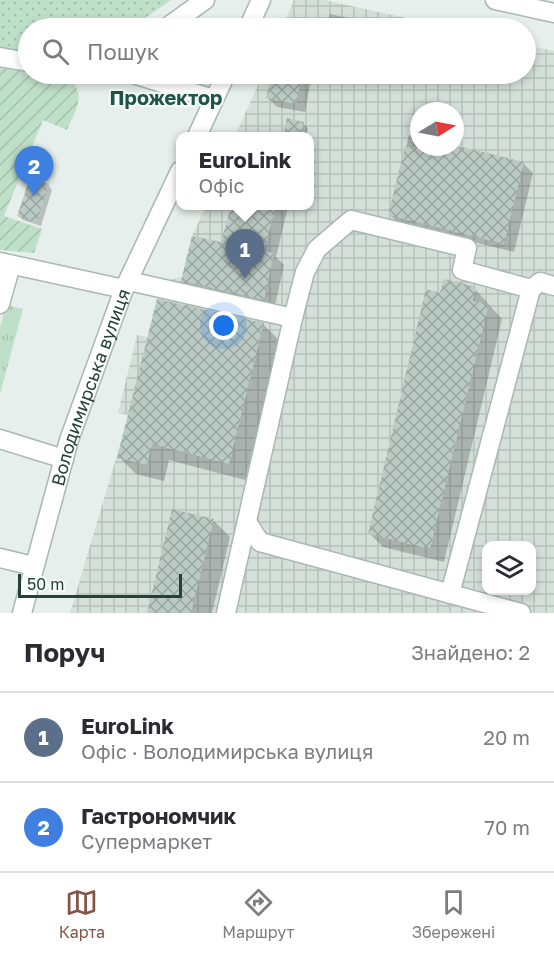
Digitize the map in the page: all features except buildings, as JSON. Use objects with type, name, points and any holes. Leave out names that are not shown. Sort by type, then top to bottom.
[{"type":"street","points":[[180,18],[205,0]]},
{"type":"street","points":[[253,18],[261,0]]},
{"type":"street","points":[[495,0],[554,13]]},
{"type":"street","points":[[0,57],[18,60]]},
{"type":"street","points":[[166,84],[214,99]]},
{"type":"street","points":[[198,132],[221,84]]},
{"type":"street","name":"Володимирська вулиця","points":[[22,613],[64,459],[127,285],[176,180]]},
{"type":"street","points":[[226,613],[293,318],[305,272],[317,249],[351,220],[467,248],[462,270],[531,289]]},
{"type":"street","points":[[0,304],[5,263],[293,318]]},
{"type":"street","points":[[450,594],[531,289],[540,282],[554,286]]},
{"type":"street","points":[[0,439],[64,459]]},
{"type":"street","points":[[247,522],[260,542],[520,613]]},
{"type":"street","points":[[0,558],[33,566]]},
{"type":"shaded area","points":[[294,0],[324,0],[406,18],[286,18]]},
{"type":"shaded area","points":[[536,47],[554,51],[554,613],[70,613],[129,415],[118,413],[137,335],[148,337],[162,281],[182,277],[192,236],[204,210],[314,210],[314,132],[237,132],[258,84],[536,84]]},
{"type":"green space","points":[[0,0],[171,0],[145,18],[18,18],[18,59],[0,56]]},
{"type":"green space","points":[[0,68],[18,71],[18,84],[74,84],[79,98],[67,130],[43,120],[4,216],[42,229],[34,253],[0,250]]},
{"type":"green space","points":[[6,305],[23,309],[0,394],[0,327]]},
{"type":"place","name":"Гастрономчик","points":[[34,196]]},
{"type":"place","name":"EuroLink","points":[[245,279]]},
{"type":"district","name":"Прожектор","points":[[166,97]]}]
